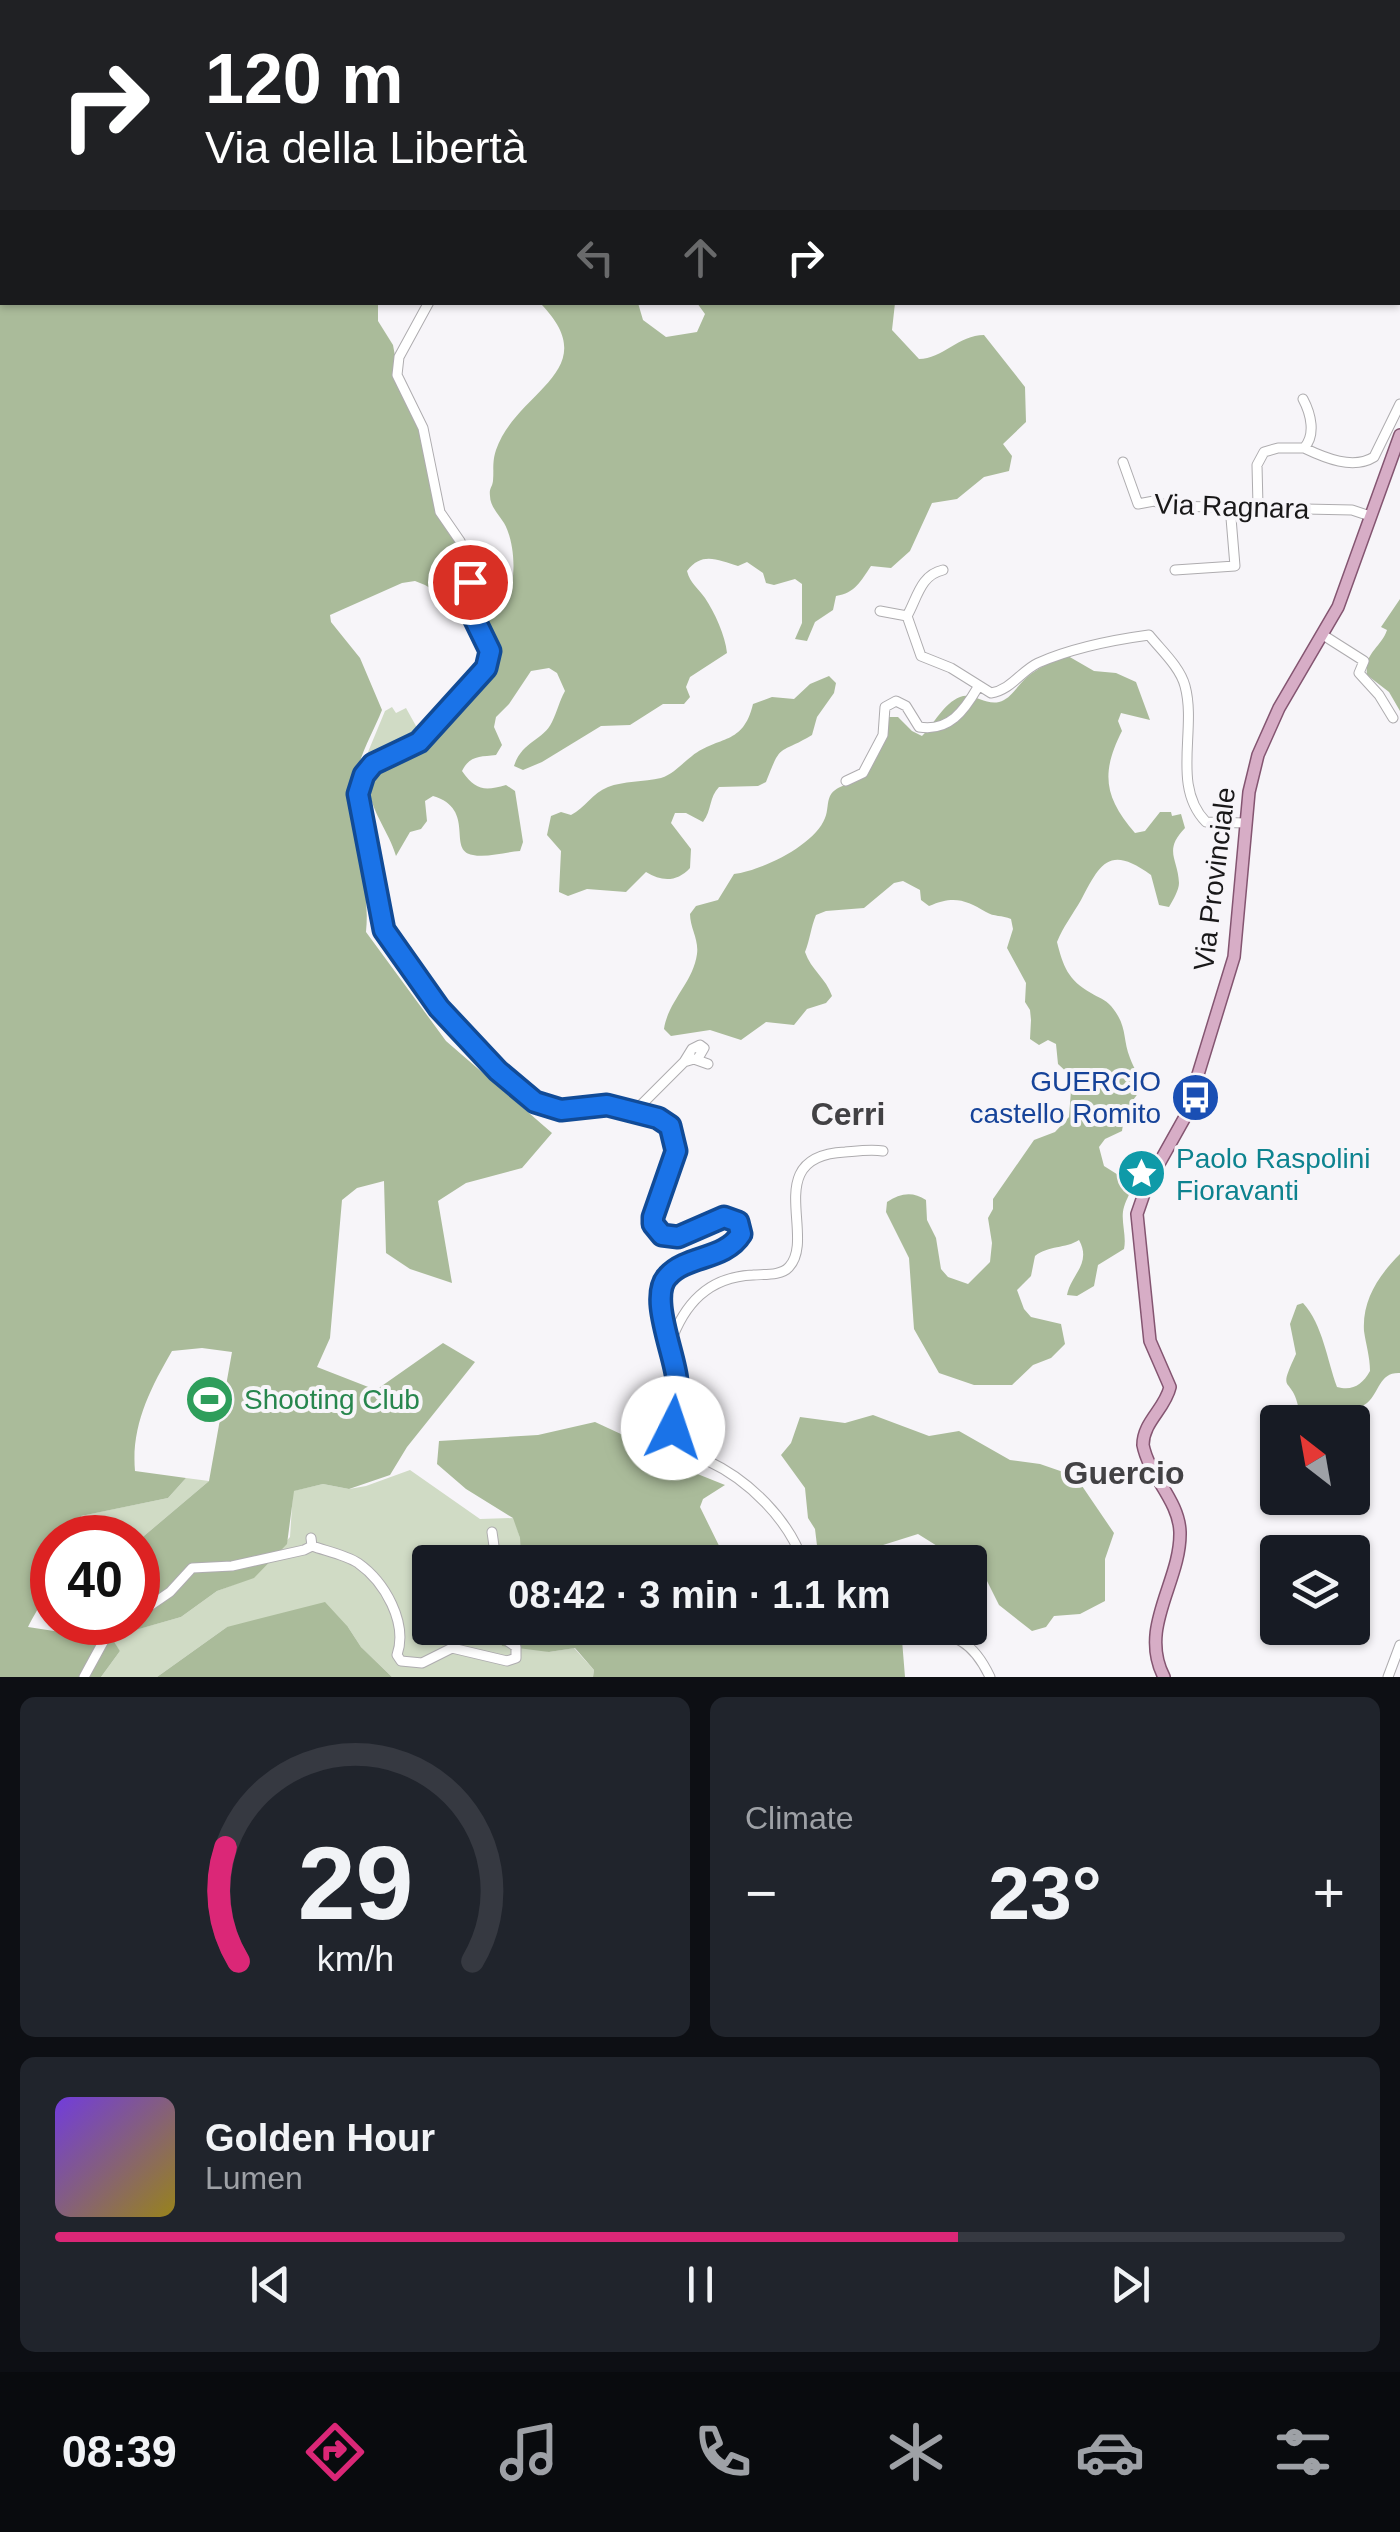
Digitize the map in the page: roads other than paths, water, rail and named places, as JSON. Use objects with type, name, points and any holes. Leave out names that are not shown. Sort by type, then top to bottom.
[{"type":"main road","name":"Via Provinciale","points":[[1164,1677],[1156,1655],[1155,1636],[1180,1527],[1143,1446],[1144,1432],[1162,1407],[1170,1386],[1150,1340],[1137,1214],[1147,1186],[1186,1117],[1229,980],[1251,783],[1267,732],[1342,598],[1400,435]]},
{"type":"street","points":[[427,305],[399,357],[397,375],[423,428],[440,512],[460,541],[468,562],[472,614],[490,656],[486,668],[428,734],[413,747],[373,764],[364,775],[358,794],[384,930],[439,1008],[498,1071],[535,1102],[561,1110],[607,1105],[663,1120],[670,1126],[675,1140],[673,1162],[653,1217],[662,1235],[678,1237],[724,1217],[736,1219],[741,1230],[737,1241],[665,1278],[660,1304],[677,1380],[675,1448],[681,1454],[710,1462],[746,1487],[787,1526],[796,1545]]},
{"type":"street","points":[[1303,399],[1312,420],[1309,443],[1304,448]]},
{"type":"street","points":[[1258,506],[1257,466],[1264,452],[1304,448],[1341,461],[1368,462],[1400,404]]},
{"type":"street","name":"Via Ragnara","points":[[1123,462],[1138,504],[1352,510],[1370,516]]},
{"type":"street","points":[[1175,570],[1235,566],[1230,506]]},
{"type":"street","points":[[942,570],[934,572],[923,584],[907,616],[921,656],[991,693],[999,692],[1032,666],[1058,655],[1116,639],[1148,635],[1177,670],[1186,688],[1187,772],[1198,812],[1206,822],[1246,823]]},
{"type":"street","points":[[880,612],[907,616]]},
{"type":"street","points":[[1324,635],[1364,661],[1358,673],[1379,694],[1393,718]]},
{"type":"street","points":[[846,781],[863,773],[881,740],[882,713],[888,704],[896,701],[906,706],[919,727],[938,726],[956,719],[978,686]]},
{"type":"street","points":[[635,1111],[700,1044],[704,1048],[696,1060]]},
{"type":"street","points":[[684,1062],[708,1064]]},
{"type":"street","points":[[670,1344],[682,1314],[699,1293],[721,1280],[771,1274],[793,1263],[798,1189],[801,1171],[809,1162],[829,1153],[883,1152]]},
{"type":"street","points":[[492,1532],[494,1545]]},
{"type":"street","points":[[160,1599],[192,1568],[232,1566],[311,1542],[356,1562],[385,1592],[401,1630],[397,1655],[401,1662],[426,1662],[452,1648],[507,1661],[516,1658],[513,1645]]},
{"type":"street","points":[[84,1677],[101,1645]]},
{"type":"street","points":[[968,1645],[990,1677]]},
{"type":"street","points":[[1388,1677],[1400,1645]]},
{"type":"place","name":"GUERCIO castello Romito","points":[[1196,1097]]},
{"type":"place","name":"Paolo Raspolini Fioravanti","points":[[1141,1174]]},
{"type":"place","name":"Shooting Club","points":[[209,1399]]},
{"type":"district","name":"Cerri","points":[[848,1114]]},
{"type":"district","name":"Guercio","points":[[1124,1473]]}]
